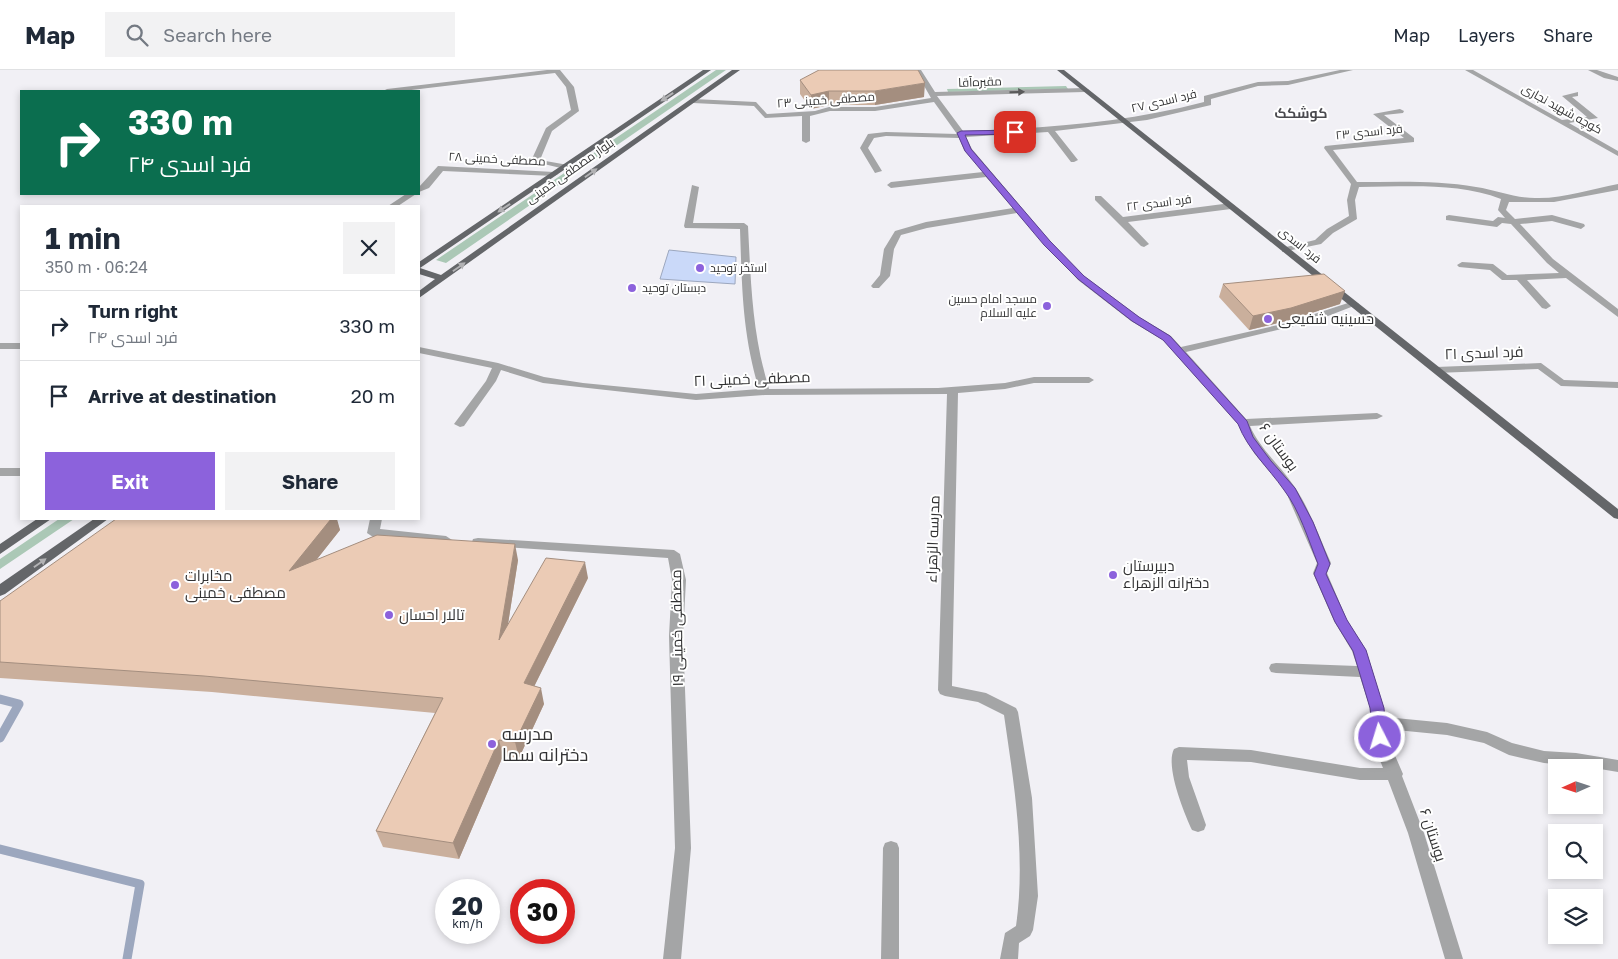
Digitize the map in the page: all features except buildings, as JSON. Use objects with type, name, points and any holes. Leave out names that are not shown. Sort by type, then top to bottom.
[{"type":"main road","name":"بلوار مصطفی خمینی","points":[[420,265],[708,70]]},
{"type":"main road","name":"بلوار مصطفی خمینی","points":[[420,294],[737,70]]},
{"type":"main road","name":"فرد اسدی","points":[[1060,70],[1076,87],[1125,122],[1618,515]]},
{"type":"main road","points":[[420,271],[442,278]]},
{"type":"main road","points":[[0,550],[44,520]]},
{"type":"main road","points":[[0,591],[101,520]]},
{"type":"street","points":[[395,90],[556,70],[570,87],[575,111],[550,130],[535,161],[565,167]]},
{"type":"street","points":[[918,70],[928,86],[939,98]]},
{"type":"street","name":"فرد اسدی ۲۷","points":[[1125,122],[1208,103],[1207,98],[1258,84],[1304,80],[1350,70]]},
{"type":"street","name":"کوچه شهید ‌نجاری","points":[[1468,70],[1616,151]]},
{"type":"street","points":[[1591,70],[1606,77],[1618,79]]},
{"type":"street","name":"مقبره‌آقا","points":[[928,86],[1076,87]]},
{"type":"street","name":"مقبره‌آقا","points":[[942,86],[939,98],[1076,87]]},
{"type":"street","points":[[1562,122],[1594,118],[1566,96],[1575,94]]},
{"type":"street","name":"مصطفی خمینی ۲۳","points":[[693,101],[756,104],[765,116],[806,114],[829,109],[875,109],[939,98]]},
{"type":"street","name":"بوستان ۶","points":[[939,98],[962,134],[968,150],[1047,243],[1081,278],[1136,319],[1166,338],[1179,351],[1202,380],[1243,423],[1248,437],[1267,464],[1289,488],[1307,522],[1324,564],[1320,574],[1341,622],[1359,650],[1377,708],[1380,737],[1416,833],[1454,959]]},
{"type":"street","name":"فرد اسدی ۲۳","points":[[1355,184],[1328,148],[1411,140],[1377,114],[1400,111]]},
{"type":"street","points":[[806,114],[806,140]]},
{"type":"street","points":[[878,171],[864,148],[872,136],[886,134],[1051,131],[1125,122]]},
{"type":"street","points":[[1376,128],[1393,126]]},
{"type":"street","points":[[1051,131],[1074,160]]},
{"type":"street","name":"مصطفی خمینی ۲۸","points":[[420,189],[426,186],[441,168],[554,174]]},
{"type":"street","points":[[892,185],[989,174]]},
{"type":"street","points":[[1285,250],[1318,242],[1330,231],[1354,217],[1351,200],[1355,184],[1494,191],[1509,198],[1534,201],[1554,200],[1618,187]]},
{"type":"street","points":[[695,187],[688,226],[744,226],[748,318],[755,359],[765,392]]},
{"type":"street","points":[[394,205],[410,195]]},
{"type":"street","name":"فرد اسدی ۲۲","points":[[1098,198],[1121,220],[1231,206]]},
{"type":"street","points":[[1509,198],[1504,201],[1502,210],[1512,222],[1550,261],[1618,314]]},
{"type":"street","points":[[876,286],[885,276],[889,249],[898,233],[926,225],[1020,210]]},
{"type":"street","points":[[1449,218],[1497,224],[1498,220],[1512,222],[1552,218],[1581,226]]},
{"type":"street","points":[[1121,220],[1144,244]]},
{"type":"street","points":[[1462,265],[1493,267],[1504,278],[1567,275]]},
{"type":"street","points":[[1519,277],[1546,306]]},
{"type":"street","points":[[1179,351],[1249,336],[1332,313],[1354,304]]},
{"type":"street","points":[[0,346],[20,346]]},
{"type":"street","name":"مصطفی خمینی ۲۱","points":[[420,350],[498,366],[543,380],[583,386],[696,397],[765,392],[953,390],[1005,386],[1034,380],[1089,380]]},
{"type":"street","points":[[460,424],[490,382],[498,366]]},
{"type":"street","name":"فرد اسدی ۲۱","points":[[1436,370],[1541,366],[1561,383],[1618,385]]},
{"type":"street","name":"مدرسه الزهراء","points":[[953,390],[945,690],[981,697],[1011,712],[1024,798],[1029,896],[1024,930],[1011,939],[1008,959]]},
{"type":"street","points":[[1243,423],[1377,416]]},
{"type":"street","points":[[0,472],[20,472]]},
{"type":"street","name":"مصطفی خمینی ۱۹","points":[[376,520],[373,533],[453,541],[674,554],[679,580],[676,636],[683,848],[672,959]]},
{"type":"street","points":[[1276,668],[1366,672]]},
{"type":"street","points":[[1378,722],[1447,728],[1487,738],[1509,749],[1526,753],[1618,766]]},
{"type":"street","points":[[1198,825],[1181,777],[1179,753],[1251,756],[1360,774],[1395,774]]},
{"type":"street","points":[[890,959],[891,848]]},
{"type":"green space","points":[[716,70],[726,70],[446,263],[436,260]]},
{"type":"green space","points":[[1066,86],[1068,89],[948,92],[947,89]]},
{"type":"green space","points":[[58,520],[73,520],[0,569],[0,559]]},
{"type":"water","name":"استخر توحید","points":[[669,250],[736,257],[735,284],[660,279]]},
{"type":"waterway","points":[[0,699],[19,704],[0,738]]},
{"type":"waterway","points":[[0,849],[140,884],[127,959]]},
{"type":"place","name":"استخر توحید","points":[[700,268]]},
{"type":"place","name":"دبستان توحید","points":[[632,288]]},
{"type":"place","name":"مسجد امام حسین علیه السلام","points":[[1047,306]]},
{"type":"place","name":"حسینیه شفیعی","points":[[1268,319]]},
{"type":"place","name":"دبیرستان دخترانه الزهراء","points":[[1113,575]]},
{"type":"place","name":"مخابرات مصطفی خمینی","points":[[175,585]]},
{"type":"place","name":"تالار احسان","points":[[389,615]]},
{"type":"place","name":"مدرسه دخترانه سما","points":[[492,744]]},
{"type":"district","name":"کوشکک","points":[[1301,113]]},
{"type":"route","points":[[1015,132],[961,133],[968,150],[1047,243],[1081,278],[1136,319],[1166,338],[1179,351],[1202,380],[1227,404],[1243,423],[1248,437],[1267,464],[1289,488],[1307,522],[1324,564],[1320,574],[1341,622],[1359,650],[1371,683],[1377,708],[1380,737]]}]
